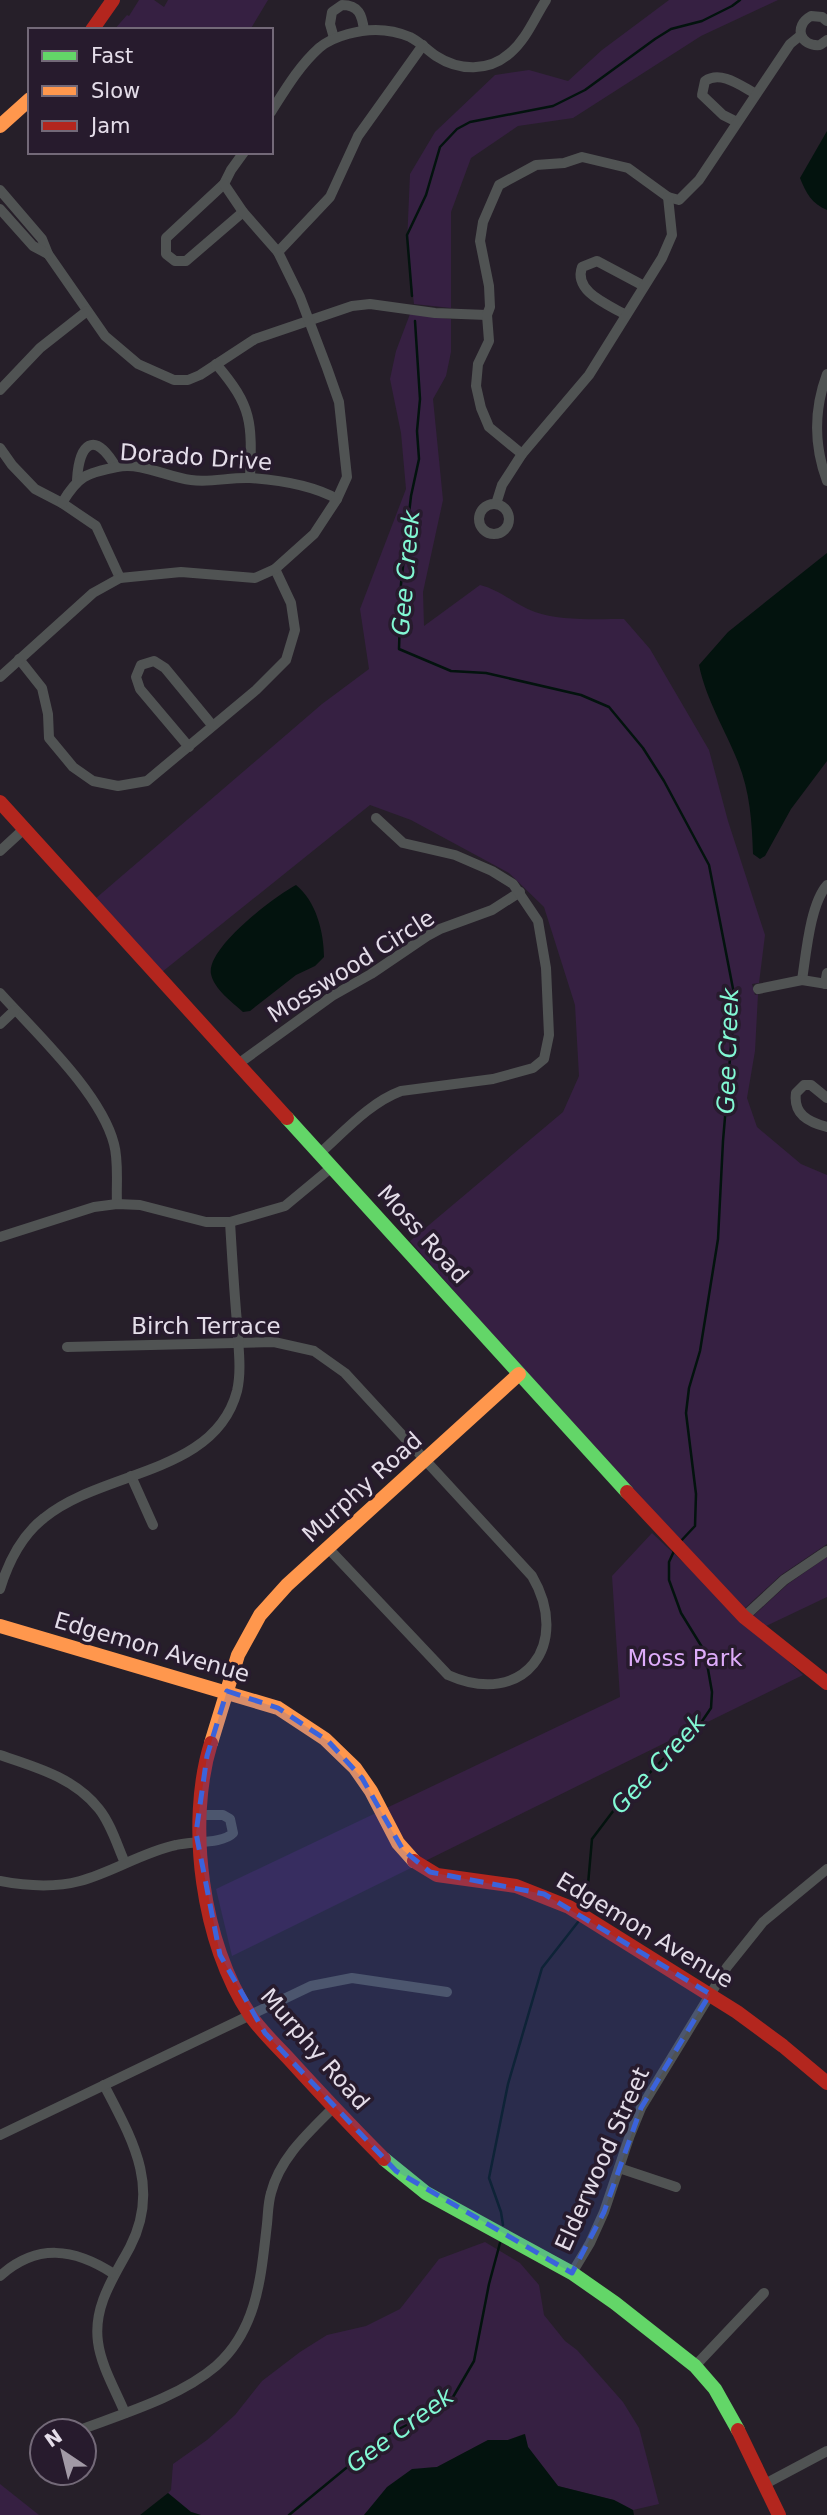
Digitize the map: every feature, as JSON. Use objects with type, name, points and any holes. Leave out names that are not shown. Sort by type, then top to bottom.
[{"type":"street","points":[[93,28],[113,0]]},
{"type":"street","points":[[273,109],[308,58],[334,38],[377,28],[399,33],[455,65],[477,68],[510,54],[543,1]]},
{"type":"street","points":[[334,38],[330,24],[332,12],[342,5],[354,6],[360,12],[364,30]]},
{"type":"street","points":[[827,21],[822,17],[811,16],[802,24],[801,35],[814,46],[827,40]]},
{"type":"street","points":[[522,454],[489,426],[476,386],[478,364],[489,341],[486,315],[490,307],[489,286],[480,241],[483,222],[499,185],[536,164],[564,163],[582,157],[628,168],[668,197],[679,200],[690,191],[790,44],[801,35]]},
{"type":"street","points":[[278,251],[330,198],[358,136],[423,45]]},
{"type":"street","points":[[737,122],[723,114],[702,95],[705,81],[711,77],[722,77],[757,94]]},
{"type":"street","points":[[0,125],[28,101]]},
{"type":"street","points":[[243,154],[224,184],[166,239],[166,254],[175,261],[186,261],[243,212]]},
{"type":"street","points":[[0,677],[93,593],[120,578],[181,572],[255,578],[275,569],[314,534],[337,499],[347,477],[339,402],[308,321],[278,251],[243,212],[224,184]]},
{"type":"street","points":[[0,190],[42,239],[48,254],[105,335],[138,364],[174,380],[188,380],[255,340],[352,306],[370,304],[435,313],[486,315]]},
{"type":"street","points":[[496,504],[502,485],[522,454],[589,375],[644,286],[672,235],[668,197]]},
{"type":"street","points":[[0,209],[33,246],[48,254]]},
{"type":"street","points":[[626,315],[585,288],[579,276],[582,267],[597,261],[644,286]]},
{"type":"street","points":[[0,390],[40,348],[87,311]]},
{"type":"street","points":[[216,364],[245,402],[250,420],[250,478]]},
{"type":"street","points":[[827,374],[820,400],[817,433],[818,451],[827,481]]},
{"type":"street","points":[[62,503],[77,480],[78,461],[84,449],[100,446],[116,467]]},
{"type":"street","points":[[0,448],[35,489],[96,526],[120,578]]},
{"type":"street","name":"Dorado Drive","points":[[77,480],[116,467],[160,471],[190,480],[250,478],[319,489],[337,499]]},
{"type":"street","points":[[19,659],[42,688],[48,714],[49,738],[73,766],[93,781],[118,786],[147,781],[256,690],[286,660],[295,630],[291,603],[275,569]]},
{"type":"street","points":[[189,747],[140,689],[136,677],[141,665],[154,661],[165,668],[212,726]]},
{"type":"street","name":"Moss Road","points":[[0,802],[687,1557],[744,1616],[827,1683]]},
{"type":"street","points":[[319,1154],[388,1096],[401,1091],[493,1079],[533,1068],[544,1059],[549,1035],[542,934],[538,921],[520,892],[506,878],[477,864],[455,855],[403,843],[376,818]]},
{"type":"street","points":[[0,851],[24,829]]},
{"type":"street","points":[[802,981],[820,895],[827,886]]},
{"type":"street","name":"Mosswood Circle","points":[[238,1064],[332,996],[371,974],[427,936],[492,910],[520,892]]},
{"type":"street","points":[[758,989],[802,981],[826,984],[827,973]]},
{"type":"street","points":[[0,993],[88,1092],[105,1118],[115,1146],[117,1204]]},
{"type":"street","points":[[0,1024],[15,1010]]},
{"type":"street","points":[[827,1098],[811,1085],[804,1085],[796,1093],[794,1102],[800,1114],[808,1121],[827,1127]]},
{"type":"street","points":[[0,1237],[94,1207],[117,1204],[140,1205],[206,1222],[230,1222],[285,1206],[332,1167]]},
{"type":"street","points":[[0,1589],[13,1556],[43,1518],[80,1495],[187,1453],[213,1436],[231,1409],[237,1390],[238,1343],[230,1222]]},
{"type":"street","name":"Birch Terrace","points":[[67,1347],[274,1342],[314,1351],[328,1360],[345,1373],[532,1576],[546,1608],[547,1632],[537,1660],[510,1682],[493,1685],[463,1682],[448,1675],[328,1549]]},
{"type":"street","name":"Murphy Road","points":[[519,1374],[287,1585],[260,1615],[238,1655],[207,1756],[198,1815],[198,1841],[213,1931],[220,1955],[250,2015],[333,2108],[396,2171],[426,2193],[572,2273],[695,2366],[715,2389],[727,2409],[779,2515]]},
{"type":"street","points":[[131,1476],[153,1525]]},
{"type":"street","points":[[744,1616],[784,1580],[827,1551]]},
{"type":"street","name":"Edgemon Avenue","points":[[0,1626],[278,1708],[328,1741],[362,1778],[403,1850],[430,1872],[454,1879],[517,1885],[574,1909],[763,2030],[827,2083]]},
{"type":"street","points":[[0,1755],[39,1768],[74,1785],[103,1814],[125,1863]]},
{"type":"street","points":[[0,1881],[38,1886],[80,1881],[157,1850],[198,1841],[228,1839],[233,1833],[230,1819],[223,1815],[198,1815]]},
{"type":"street","name":"Elderwood Street","points":[[572,2273],[604,2212],[641,2108],[727,1967],[763,1922],[827,1869]]},
{"type":"street","points":[[0,2135],[311,1986],[352,1978],[447,1992]]},
{"type":"street","points":[[104,2085],[131,2136],[144,2183],[138,2228],[114,2274],[99,2313],[98,2342],[125,2413]]},
{"type":"street","points":[[98,2423],[194,2382],[218,2364],[230,2350],[251,2318],[260,2277],[271,2193],[278,2174],[300,2141],[333,2108]]},
{"type":"street","points":[[619,2168],[676,2187]]},
{"type":"street","points":[[0,2276],[12,2265],[30,2255],[47,2252],[81,2257],[96,2262],[114,2274]]},
{"type":"street","points":[[695,2366],[764,2293]]},
{"type":"street","points":[[765,2484],[827,2451]]},
{"type":"highlighted area","points":[[227,1691],[278,1708],[328,1741],[362,1778],[403,1850],[430,1872],[544,1894],[710,1994],[641,2108],[604,2212],[572,2273],[396,2171],[265,2033],[220,1955],[196,1833],[207,1756]]},
{"type":"green space","points":[[139,0],[154,0],[164,7],[168,0],[268,0],[251,28],[116,28],[129,16]]},
{"type":"green space","points":[[669,0],[778,0],[701,36],[573,118],[518,126],[471,158],[451,212],[451,308],[414,304],[407,243],[410,174],[435,132],[495,75],[529,70],[568,81],[602,50]]},
{"type":"green space","points":[[410,314],[451,319],[451,352],[446,376],[433,399],[443,500],[423,592],[424,626],[480,585],[545,615],[579,619],[624,619],[650,649],[709,750],[728,821],[765,935],[759,983],[752,984],[755,995],[758,994],[755,1051],[747,1098],[757,1127],[801,1164],[827,1175],[827,1544],[781,1575],[744,1609],[533,1381],[410,1241],[563,1112],[579,1076],[575,1005],[544,907],[509,873],[411,820],[370,805],[162,972],[95,899],[322,704],[369,669],[360,609],[406,489],[401,433],[390,379],[396,351]]},
{"type":"green space","name":"Moss Park","points":[[652,1533],[803,1675],[232,1956],[216,1889],[620,1697],[612,1576]]},
{"type":"green space","points":[[827,1557],[827,1597],[764,1627],[752,1617],[788,1584]]},
{"type":"green space","points":[[485,2242],[520,2263],[539,2285],[544,2315],[623,2402],[639,2428],[659,2504],[633,2510],[614,2500],[558,2486],[528,2447],[524,2434],[508,2440],[488,2440],[437,2467],[424,2468],[373,2505],[364,2515],[201,2515],[191,2512],[168,2493],[171,2490],[173,2464],[207,2440],[235,2415],[262,2381],[327,2335],[366,2326],[400,2309],[439,2259]]},
{"type":"green space","points":[[0,2484],[39,2515],[0,2515]]},
{"type":"shaded area","points":[[827,131],[827,210],[817,205],[810,197],[800,178]]},
{"type":"shaded area","points":[[827,553],[827,761],[791,809],[765,856],[760,859],[753,854],[750,807],[742,773],[711,702],[699,665],[728,632]]},
{"type":"shaded area","points":[[296,885],[309,899],[318,918],[324,957],[250,1011],[243,1012],[216,985],[211,974],[212,963],[230,937],[244,924]]},
{"type":"shaded area","points":[[525,2434],[528,2447],[558,2486],[614,2500],[633,2510],[634,2515],[364,2515],[387,2487],[412,2469],[437,2467],[488,2440],[508,2440]]},
{"type":"shaded area","points":[[168,2493],[191,2512],[201,2515],[140,2515]]},
{"type":"waterway","name":"Gee Creek","points":[[412,296],[407,235],[426,195],[440,147],[457,129],[470,122],[553,106],[585,90],[671,29],[702,21],[740,0]]},
{"type":"waterway","name":"Gee Creek","points":[[415,321],[420,399],[417,431],[419,459],[411,496],[401,584],[399,649],[451,671],[486,673],[581,695],[609,707],[643,748],[664,781],[709,865],[735,999],[718,1239],[700,1351],[689,1388],[686,1413],[696,1494],[695,1526],[679,1543]]},
{"type":"waterway","name":"Gee Creek","points":[[586,1907],[592,1839],[617,1806],[681,1741],[696,1730],[711,1708],[712,1692],[705,1652],[681,1613],[669,1580],[669,1562],[674,1551]]},
{"type":"waterway","name":"Gee Creek","points":[[503,2225],[489,2178],[508,2084],[542,1968],[578,1922]]},
{"type":"waterway","name":"Gee Creek","points":[[289,2515],[385,2436],[442,2407],[453,2397],[474,2361],[500,2243]]},
{"type":"traffic: fast","points":[[287,1118],[627,1492]]},
{"type":"traffic: fast","points":[[384,2159],[426,2193],[572,2273],[615,2303],[695,2366],[715,2389],[738,2430]]},
{"type":"traffic: slow","points":[[0,126],[28,101]]},
{"type":"traffic: slow","points":[[211,1743],[238,1655],[260,1615],[287,1585],[519,1374]]},
{"type":"traffic: slow","points":[[0,1626],[278,1708],[325,1739],[355,1768],[371,1791],[398,1843],[414,1861]]},
{"type":"traffic: jam","points":[[93,28],[113,0]]},
{"type":"traffic: jam","points":[[0,802],[287,1118]]},
{"type":"traffic: jam","points":[[627,1492],[744,1617],[827,1683]]},
{"type":"traffic: jam","points":[[211,1743],[200,1809],[200,1845],[203,1882],[220,1954],[250,2015],[384,2159]]},
{"type":"traffic: jam","points":[[414,1861],[437,1875],[516,1886],[569,1907],[737,2012],[827,2083]]},
{"type":"traffic: jam","points":[[738,2430],[779,2515]]}]
